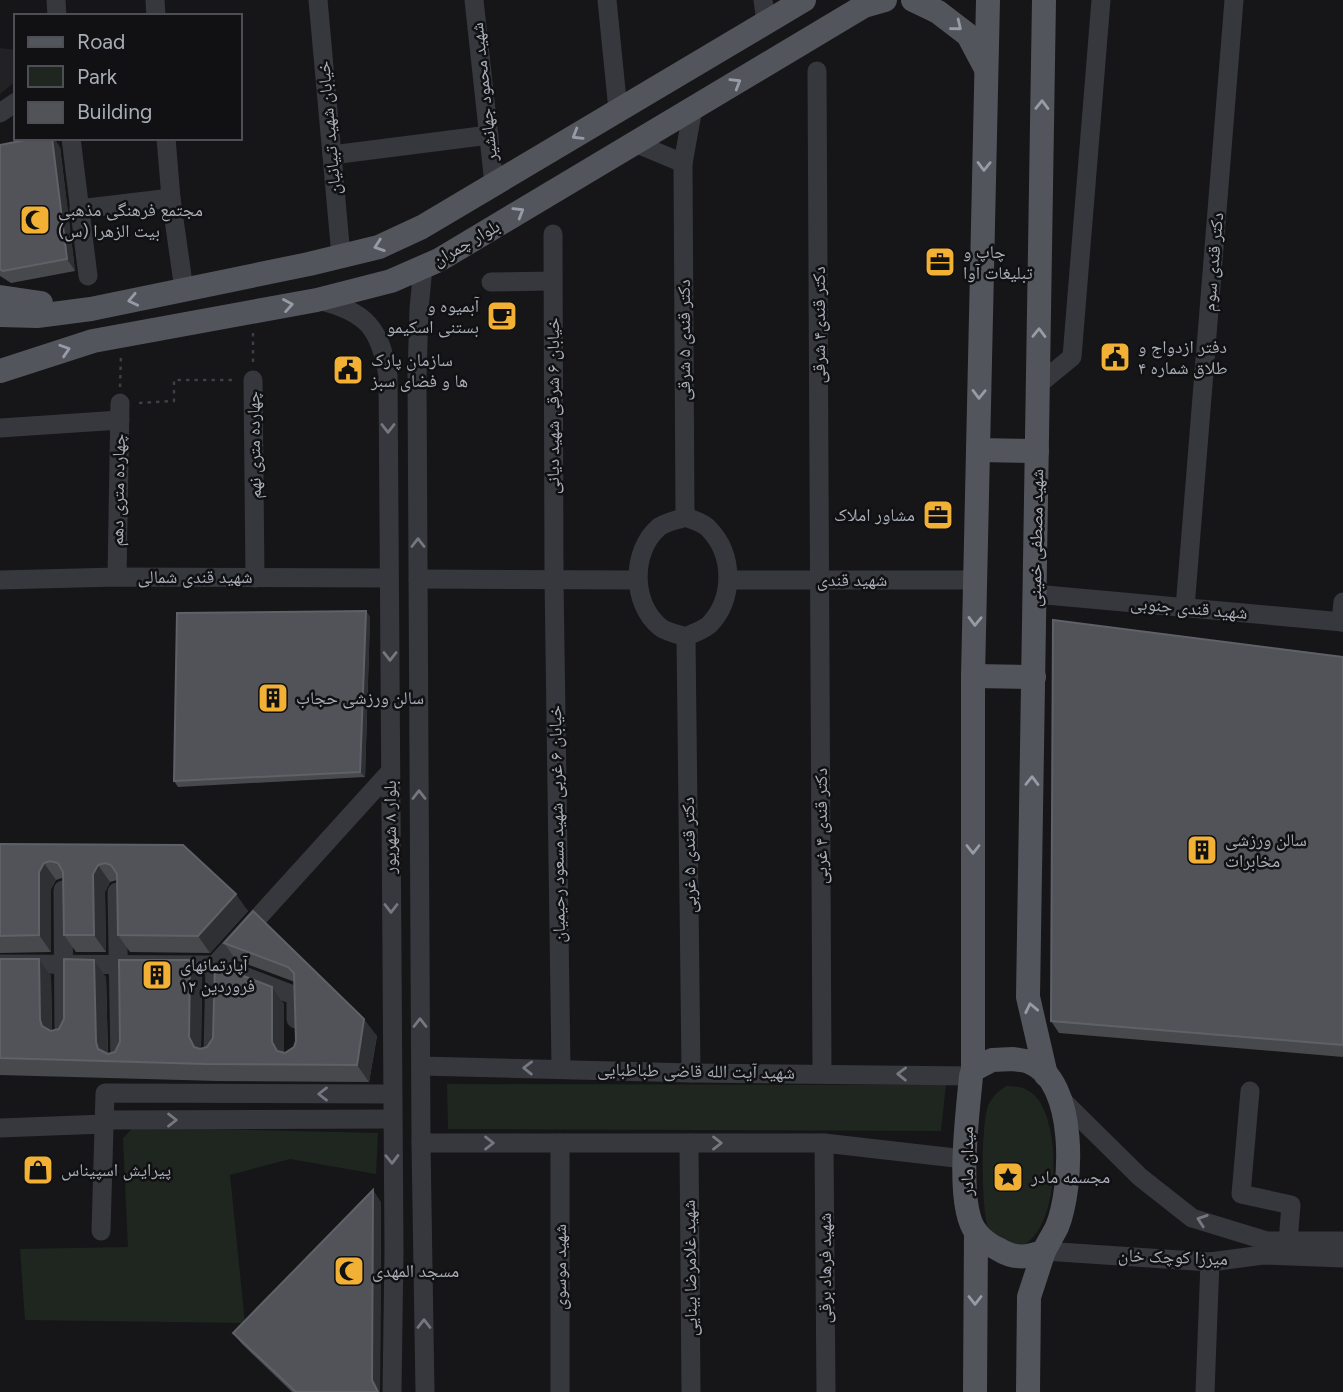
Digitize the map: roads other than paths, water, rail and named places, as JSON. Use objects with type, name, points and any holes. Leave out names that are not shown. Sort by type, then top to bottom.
[{"type":"main road","name":"بلوار چمران","points":[[0,315],[37,316],[90,309],[379,247],[422,227],[618,110],[764,11],[804,0]]},
{"type":"main road","name":"بلوار چمران","points":[[0,371],[93,341],[317,300],[391,281],[439,260],[864,6],[885,0]]},
{"type":"main road","points":[[913,0],[938,12],[968,35],[986,69]]},
{"type":"main road","points":[[972,1073],[973,676],[988,0]]},
{"type":"main road","name":"شهید مصطفی خمینی","points":[[1044,0],[1028,997],[1046,1075]]},
{"type":"main road","points":[[0,297],[90,309]]},
{"type":"main road","points":[[978,450],[1037,451]]},
{"type":"main road","points":[[973,676],[1034,677]]},
{"type":"main road","points":[[972,1073],[992,1060],[1013,1059],[1030,1062],[1046,1075],[1059,1096],[1067,1131],[1069,1168],[1057,1225],[1044,1251],[1029,1297],[1028,1392]]},
{"type":"main road","name":"میدان مادر","points":[[972,1073],[964,1159],[968,1213],[976,1232]]},
{"type":"main road","points":[[976,1232],[1010,1256],[1027,1257],[1044,1251]]},
{"type":"main road","points":[[975,1392],[976,1232]]},
{"type":"street","name":"خیابان شهید تبیانیان","points":[[318,0],[341,256]]},
{"type":"street","name":"شهید محمود جهانشیر","points":[[474,0],[494,184]]},
{"type":"street","points":[[607,0],[618,110]]},
{"type":"street","points":[[1038,385],[1072,357],[1101,0]]},
{"type":"street","name":"دکتر قندی سوم","points":[[1185,608],[1234,0]]},
{"type":"street","name":"دکتر قندی۴ شرقی","points":[[817,71],[820,580]]},
{"type":"street","name":"دکتر قندی ۵ شرقی","points":[[685,517],[683,163],[693,108]]},
{"type":"street","points":[[332,155],[489,135]]},
{"type":"street","points":[[71,140],[88,276]]},
{"type":"street","points":[[166,140],[184,290]]},
{"type":"street","points":[[635,143],[683,163]]},
{"type":"street","points":[[79,209],[171,198]]},
{"type":"street","name":"خیابان ۶ شرقی شهید دیانی","points":[[552,234],[554,578]]},
{"type":"street","name":"بلوار ۸ شهریور","points":[[423,267],[418,336],[418,579],[421,1066],[430,1143],[424,1251],[425,1392]]},
{"type":"street","points":[[491,282],[552,281]]},
{"type":"street","name":"بلوار ۸ شهریور","points":[[317,300],[345,307],[368,324],[383,348],[388,376],[394,1251],[392,1392]]},
{"type":"street","name":"چهارده متری نهم","points":[[253,380],[255,578]]},
{"type":"street","name":"چهارده متری دهم","points":[[0,428],[120,412],[117,577]]},
{"type":"street","points":[[389,482],[418,482]]},
{"type":"street","points":[[685,517],[708,528],[723,550],[729,580],[724,603],[709,625],[686,637],[661,627],[643,605],[637,580],[643,549],[660,526],[685,517]]},
{"type":"street","name":"شهید قندی شمالی","points":[[0,580],[117,577],[389,578]]},
{"type":"street","name":"خیابان ۶ غربی شهید مسعود رحیمیان","points":[[554,578],[561,1069]]},
{"type":"street","points":[[418,579],[637,580]]},
{"type":"street","name":"شهید قندی","points":[[729,580],[975,580]]},
{"type":"street","name":"دکتر قندی ۴ غربی","points":[[820,580],[822,1072]]},
{"type":"street","name":"شهید قندی جنوبی","points":[[1035,594],[1342,622]]},
{"type":"street","points":[[1342,622],[1343,602]]},
{"type":"street","name":"دکتر قندی ۵ غربی","points":[[686,637],[691,1073]]},
{"type":"street","points":[[212,1054],[215,964],[390,772]]},
{"type":"street","points":[[391,879],[420,878]]},
{"type":"street","points":[[63,890],[64,1036]]},
{"type":"street","points":[[117,892],[120,1059]]},
{"type":"street","points":[[0,964],[215,964],[296,996],[296,1033]]},
{"type":"street","name":"شهید آیت الله قاضی طباطبایی","points":[[421,1066],[691,1073],[972,1073]]},
{"type":"street","points":[[441,1066],[432,1074],[429,1094],[430,1143],[824,1143],[964,1159]]},
{"type":"street","points":[[1250,1091],[1241,1194],[1292,1205],[1288,1242]]},
{"type":"street","points":[[101,1231],[105,1093],[391,1094]]},
{"type":"street","name":"میرزا کوچک خان","points":[[1059,1096],[1140,1177],[1192,1218],[1267,1241],[1343,1241]]},
{"type":"street","points":[[0,1128],[104,1122],[392,1119]]},
{"type":"street","name":"شهید موسوی","points":[[560,1143],[560,1392]]},
{"type":"street","name":"شهید غلامرضا بینایی","points":[[689,1143],[691,1392]]},
{"type":"street","name":"شهید فرهاد برقی","points":[[824,1143],[826,1392]]},
{"type":"street","points":[[394,1251],[424,1251]]},
{"type":"street","name":"میرزا کوچک خان","points":[[1044,1251],[1210,1262],[1262,1255],[1343,1258]]},
{"type":"street","points":[[1205,1392],[1210,1262]]},
{"type":"place","name":"مجتمع فرهنگی مذهبی بیت الزهرا (س)","points":[[35,220]]},
{"type":"place","name":"چاپ و تبلیغات آوا","points":[[940,262]]},
{"type":"place","name":"آبمیوه و بستنی اسکیمو","points":[[502,316]]},
{"type":"place","name":"دفتر ازدواج و طلاق شماره ۴","points":[[1115,357]]},
{"type":"place","name":"سازمان پارک ها و فضای سبز","points":[[348,370]]},
{"type":"place","name":"مشاور املاک","points":[[938,515]]},
{"type":"place","name":"سالن ورزشی حجاب","points":[[273,698]]},
{"type":"place","name":"سالن ورزشی مخابرات","points":[[1202,850]]},
{"type":"place","name":"آپارتمانهای ۱۲ فروردین","points":[[157,975]]},
{"type":"place","name":"پیرایش اسپیناس","points":[[38,1170]]},
{"type":"place","name":"مجسمه مادر","points":[[1008,1177]]},
{"type":"place","name":"مسجد المهدی","points":[[349,1271]]}]
